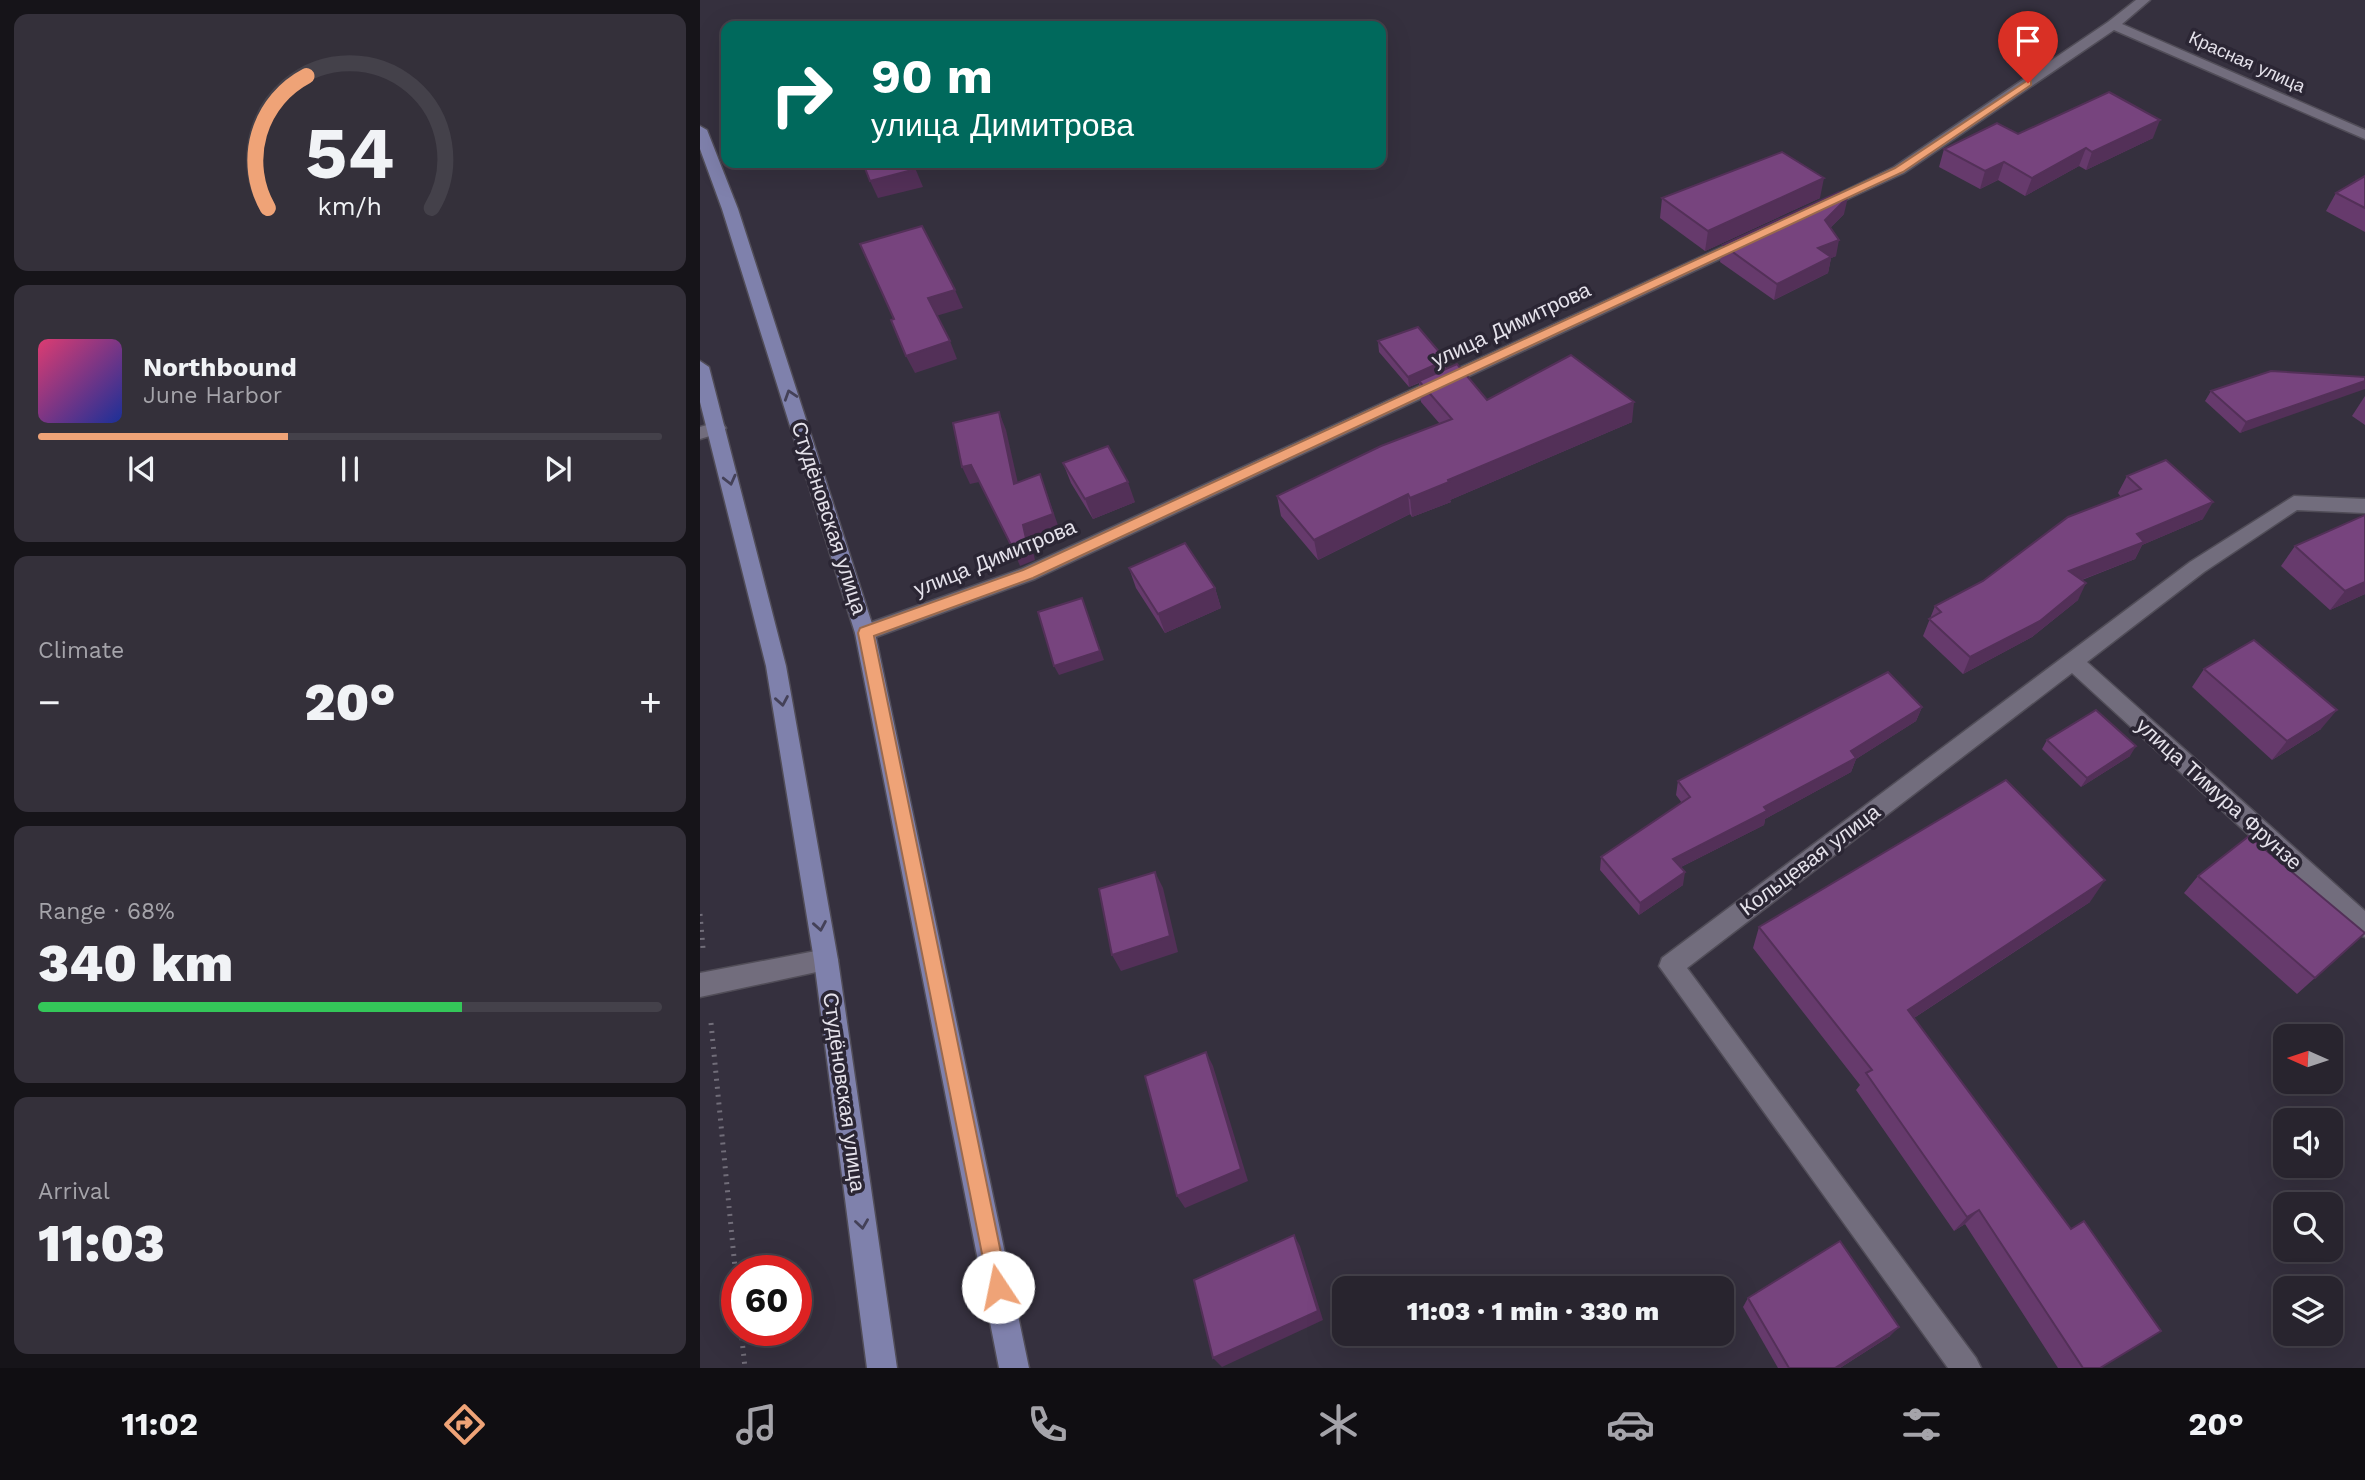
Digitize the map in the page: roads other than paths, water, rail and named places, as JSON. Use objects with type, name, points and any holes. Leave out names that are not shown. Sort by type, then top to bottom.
[{"type":"main road","name":"Студёновская улица","points":[[700,130],[730,209],[865,633],[1014,1368]]},
{"type":"main road","name":"Студёновская улица","points":[[700,367],[708,431],[776,666],[826,960],[883,1368]]},
{"type":"street","points":[[1798,217],[1899,170],[2113,25],[2144,0]]},
{"type":"street","name":"Красная улица","points":[[2113,25],[2365,135]]},
{"type":"street","name":"улица Димитрова","points":[[865,633],[1028,574],[1760,234]]},
{"type":"street","name":"Кольцевая улица","points":[[1966,1368],[1671,966],[2197,567],[2294,503],[2365,506]]},
{"type":"street","name":"улица Тимура Фрунзе","points":[[2073,661],[2365,926]]},
{"type":"street","points":[[703,984],[826,960]]}]
